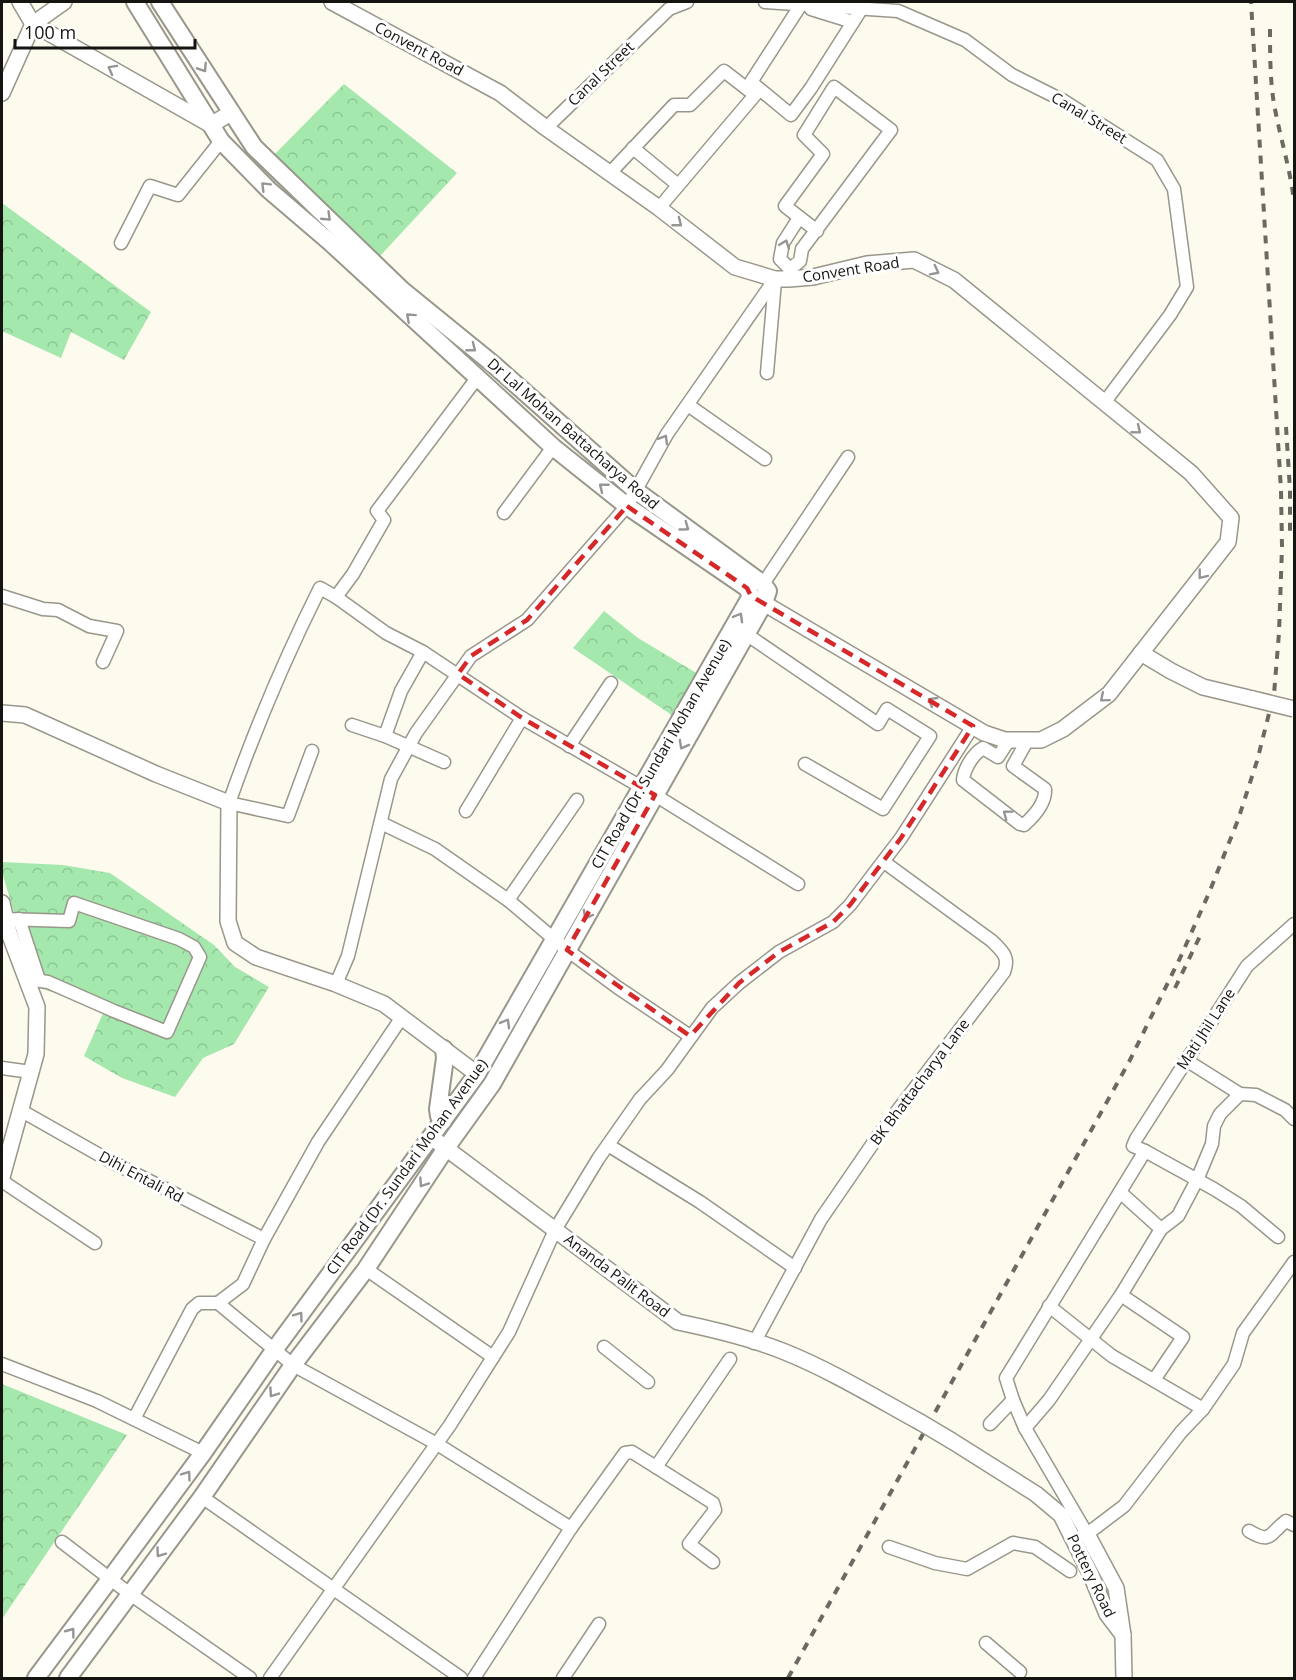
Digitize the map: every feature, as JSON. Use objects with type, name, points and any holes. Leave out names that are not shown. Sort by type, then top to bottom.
[{"type":"main road","name":"Dr Lal Mohan Battacharya Road","points":[[135,2],[221,141],[269,190],[331,243],[553,447],[627,506],[759,594]]},
{"type":"main road","name":"Dr Lal Mohan Battacharya Road","points":[[160,2],[254,147],[402,290],[493,364],[759,594]]},
{"type":"main road","name":"CIT Road (Dr. Sundari Mohan Avenue)","points":[[36,1678],[203,1453],[274,1349],[477,1074],[554,939],[746,634],[759,594]]},
{"type":"main road","name":"CIT Road (Dr. Sundari Mohan Avenue)","points":[[68,1678],[202,1497],[293,1365],[366,1269],[446,1148],[492,1084],[567,951],[648,791],[759,594]]},
{"type":"main road","points":[[443,1121],[438,1109],[445,1058],[444,1049]]},
{"type":"street","points":[[20,2],[33,24],[211,125],[232,112]]},
{"type":"street","points":[[2,93],[33,24],[64,2]]},
{"type":"street","name":"Convent Road","points":[[332,2],[500,93],[735,267],[785,276],[813,277],[867,264],[914,260],[954,280],[1191,473],[1231,518],[1228,542],[1109,694],[1063,729],[1041,740],[1009,740],[984,733],[759,594]]},
{"type":"street","name":"Canal Street","points":[[546,128],[669,9],[687,2]]},
{"type":"street","name":"Canal Street","points":[[765,2],[898,11],[964,40],[1012,75],[1064,101],[1157,160],[1174,189],[1187,287],[1170,315],[1104,403]]},
{"type":"street","points":[[853,22],[802,5],[751,82],[791,115],[811,87],[853,22],[862,8]]},
{"type":"street","points":[[610,173],[674,105],[690,105],[724,71],[755,95],[658,208]]},
{"type":"street","points":[[336,984],[348,956],[392,779],[409,747],[471,656],[526,620],[627,506],[667,434],[785,276],[800,261],[802,249],[817,231],[891,130],[834,87],[804,135],[823,154],[785,206],[817,231]]},
{"type":"street","points":[[121,243],[150,186],[178,195],[221,141]]},
{"type":"street","points":[[633,148],[678,185]]},
{"type":"street","points":[[766,374],[785,276],[780,259],[783,243],[799,218]]},
{"type":"street","points":[[336,597],[353,574],[384,520],[376,511],[477,378]]},
{"type":"street","points":[[688,405],[765,459]]},
{"type":"street","points":[[504,513],[553,447]]},
{"type":"street","points":[[759,594],[848,457]]},
{"type":"street","points":[[477,1074],[384,1004],[336,984],[256,957],[235,943],[228,921],[229,803],[252,735],[320,588],[386,633],[458,674],[522,718],[648,791],[798,885]]},
{"type":"street","points":[[2,596],[43,609],[58,610],[89,626],[117,631],[103,662]]},
{"type":"street","points":[[746,634],[878,724],[887,710],[930,736],[883,809],[805,764]]},
{"type":"street","points":[[385,736],[401,691],[423,652]]},
{"type":"street","points":[[1141,653],[1203,687],[1294,709]]},
{"type":"street","points":[[569,746],[611,683]]},
{"type":"street","points":[[2,713],[25,716],[156,774],[229,803],[288,816],[312,751]]},
{"type":"street","points":[[466,811],[522,718]]},
{"type":"street","points":[[352,724],[444,762]]},
{"type":"street","points":[[277,1676],[334,1590],[437,1444],[509,1332],[555,1230],[608,1145],[640,1099],[667,1070],[712,1008],[739,983],[779,952],[833,922],[865,887],[930,795],[974,726]]},
{"type":"street","points":[[998,757],[1009,740]]},
{"type":"street","points":[[1014,766],[1027,741]]},
{"type":"street","points":[[983,748],[1014,766],[1045,789],[1044,799],[1024,825],[963,780],[963,775],[978,751],[983,748]]},
{"type":"street","points":[[508,900],[577,800]]},
{"type":"street","points":[[381,823],[435,849],[508,900],[567,951],[690,1036]]},
{"type":"street","name":"BK Bhattacharya Lane","points":[[754,1343],[821,1219],[878,1136],[1004,972],[1007,964],[1005,953],[992,941],[884,862]]},
{"type":"street","points":[[2,903],[12,919],[32,980],[37,1007],[36,1054],[20,1110],[6,1142],[2,1179],[95,1243]]},
{"type":"street","points":[[12,919],[69,921],[74,903],[179,939],[194,947],[200,957],[167,1032],[48,982],[32,980]]},
{"type":"street","name":"Mati Jhil Lane","points":[[1146,1151],[1133,1146],[1136,1139],[1247,966],[1294,924]]},
{"type":"street","points":[[134,1419],[192,1309],[199,1303],[218,1303],[243,1284],[264,1239],[318,1142],[402,1017]]},
{"type":"street","points":[[1186,1060],[1240,1094],[1256,1095],[1285,1110],[1294,1119]]},
{"type":"street","points":[[2,1068],[31,1072]]},
{"type":"street","points":[[1025,1428],[1049,1400],[1091,1339],[1161,1229],[1178,1216],[1197,1180],[1212,1144],[1214,1126],[1220,1114],[1240,1094]]},
{"type":"street","name":"Dihi Entali Rd","points":[[20,1110],[118,1166],[264,1239]]},
{"type":"street","name":"Ananda Palit Road","points":[[431,1137],[678,1322],[709,1328],[783,1351],[824,1370],[952,1441],[1036,1494],[1061,1515]]},
{"type":"street","points":[[608,1145],[700,1202],[795,1268]]},
{"type":"street","points":[[1278,1237],[1241,1206],[1146,1151],[1006,1378],[1025,1428],[1087,1534],[1124,1506],[1181,1432],[1203,1408],[1234,1364],[1243,1333],[1294,1262]]},
{"type":"street","points":[[1120,1192],[1161,1229]]},
{"type":"street","points":[[366,1269],[493,1357]]},
{"type":"street","points":[[1121,1294],[1183,1337],[1154,1380]]},
{"type":"street","points":[[218,1303],[293,1365],[437,1444],[571,1528]]},
{"type":"street","points":[[1049,1306],[1112,1356],[1203,1408]]},
{"type":"street","points":[[604,1347],[648,1382]]},
{"type":"street","points":[[656,1467],[730,1359]]},
{"type":"street","points":[[2,1364],[97,1401],[203,1453]]},
{"type":"street","points":[[990,1424],[1013,1400]]},
{"type":"street","points":[[474,1678],[571,1528],[625,1453],[632,1452],[713,1503],[715,1510],[689,1544],[713,1562]]},
{"type":"street","points":[[202,1497],[461,1678]]},
{"type":"street","name":"Pottery Road","points":[[1061,1515],[1091,1575],[1107,1614],[1124,1635]]},
{"type":"street","points":[[1249,1531],[1261,1539],[1267,1538],[1286,1521],[1294,1525]]},
{"type":"street","name":"Pottery Road","points":[[1087,1534],[1116,1588],[1124,1635],[1124,1678]]},
{"type":"street","points":[[62,1542],[130,1594],[250,1678]]},
{"type":"street","points":[[890,1547],[935,1563],[967,1569],[1013,1544],[1035,1547],[1070,1571]]},
{"type":"street","points":[[563,1678],[599,1624]]},
{"type":"street","points":[[986,1643],[1020,1672]]},
{"type":"highlighted area","points":[[627,506],[747,588],[751,596],[973,726],[901,838],[850,905],[833,922],[779,952],[739,983],[690,1036],[567,950],[655,795],[522,718],[458,674],[471,656],[527,620]]},
{"type":"green space","points":[[344,84],[457,173],[380,256],[271,158]]},
{"type":"green space","points":[[2,203],[151,312],[124,360],[71,332],[61,358],[2,331]]},
{"type":"green space","points":[[604,611],[638,638],[698,674],[676,718],[573,648]]},
{"type":"green space","points":[[2,862],[63,865],[110,873],[214,945],[235,967],[269,987],[234,1044],[203,1058],[175,1097],[122,1078],[84,1056],[105,1009],[36,987],[2,872]]},
{"type":"green space","points":[[2,1384],[127,1435],[2,1619]]},
{"type":"railway","points":[[788,1678],[1129,1062],[1209,893],[1238,820],[1257,761],[1274,694],[1282,547],[1281,490],[1251,2]]},
{"type":"railway","points":[[1270,29],[1273,95],[1294,201]]},
{"type":"railway","points":[[1286,427],[1290,531]]},
{"type":"railway","points":[[1175,988],[1201,934]]}]
